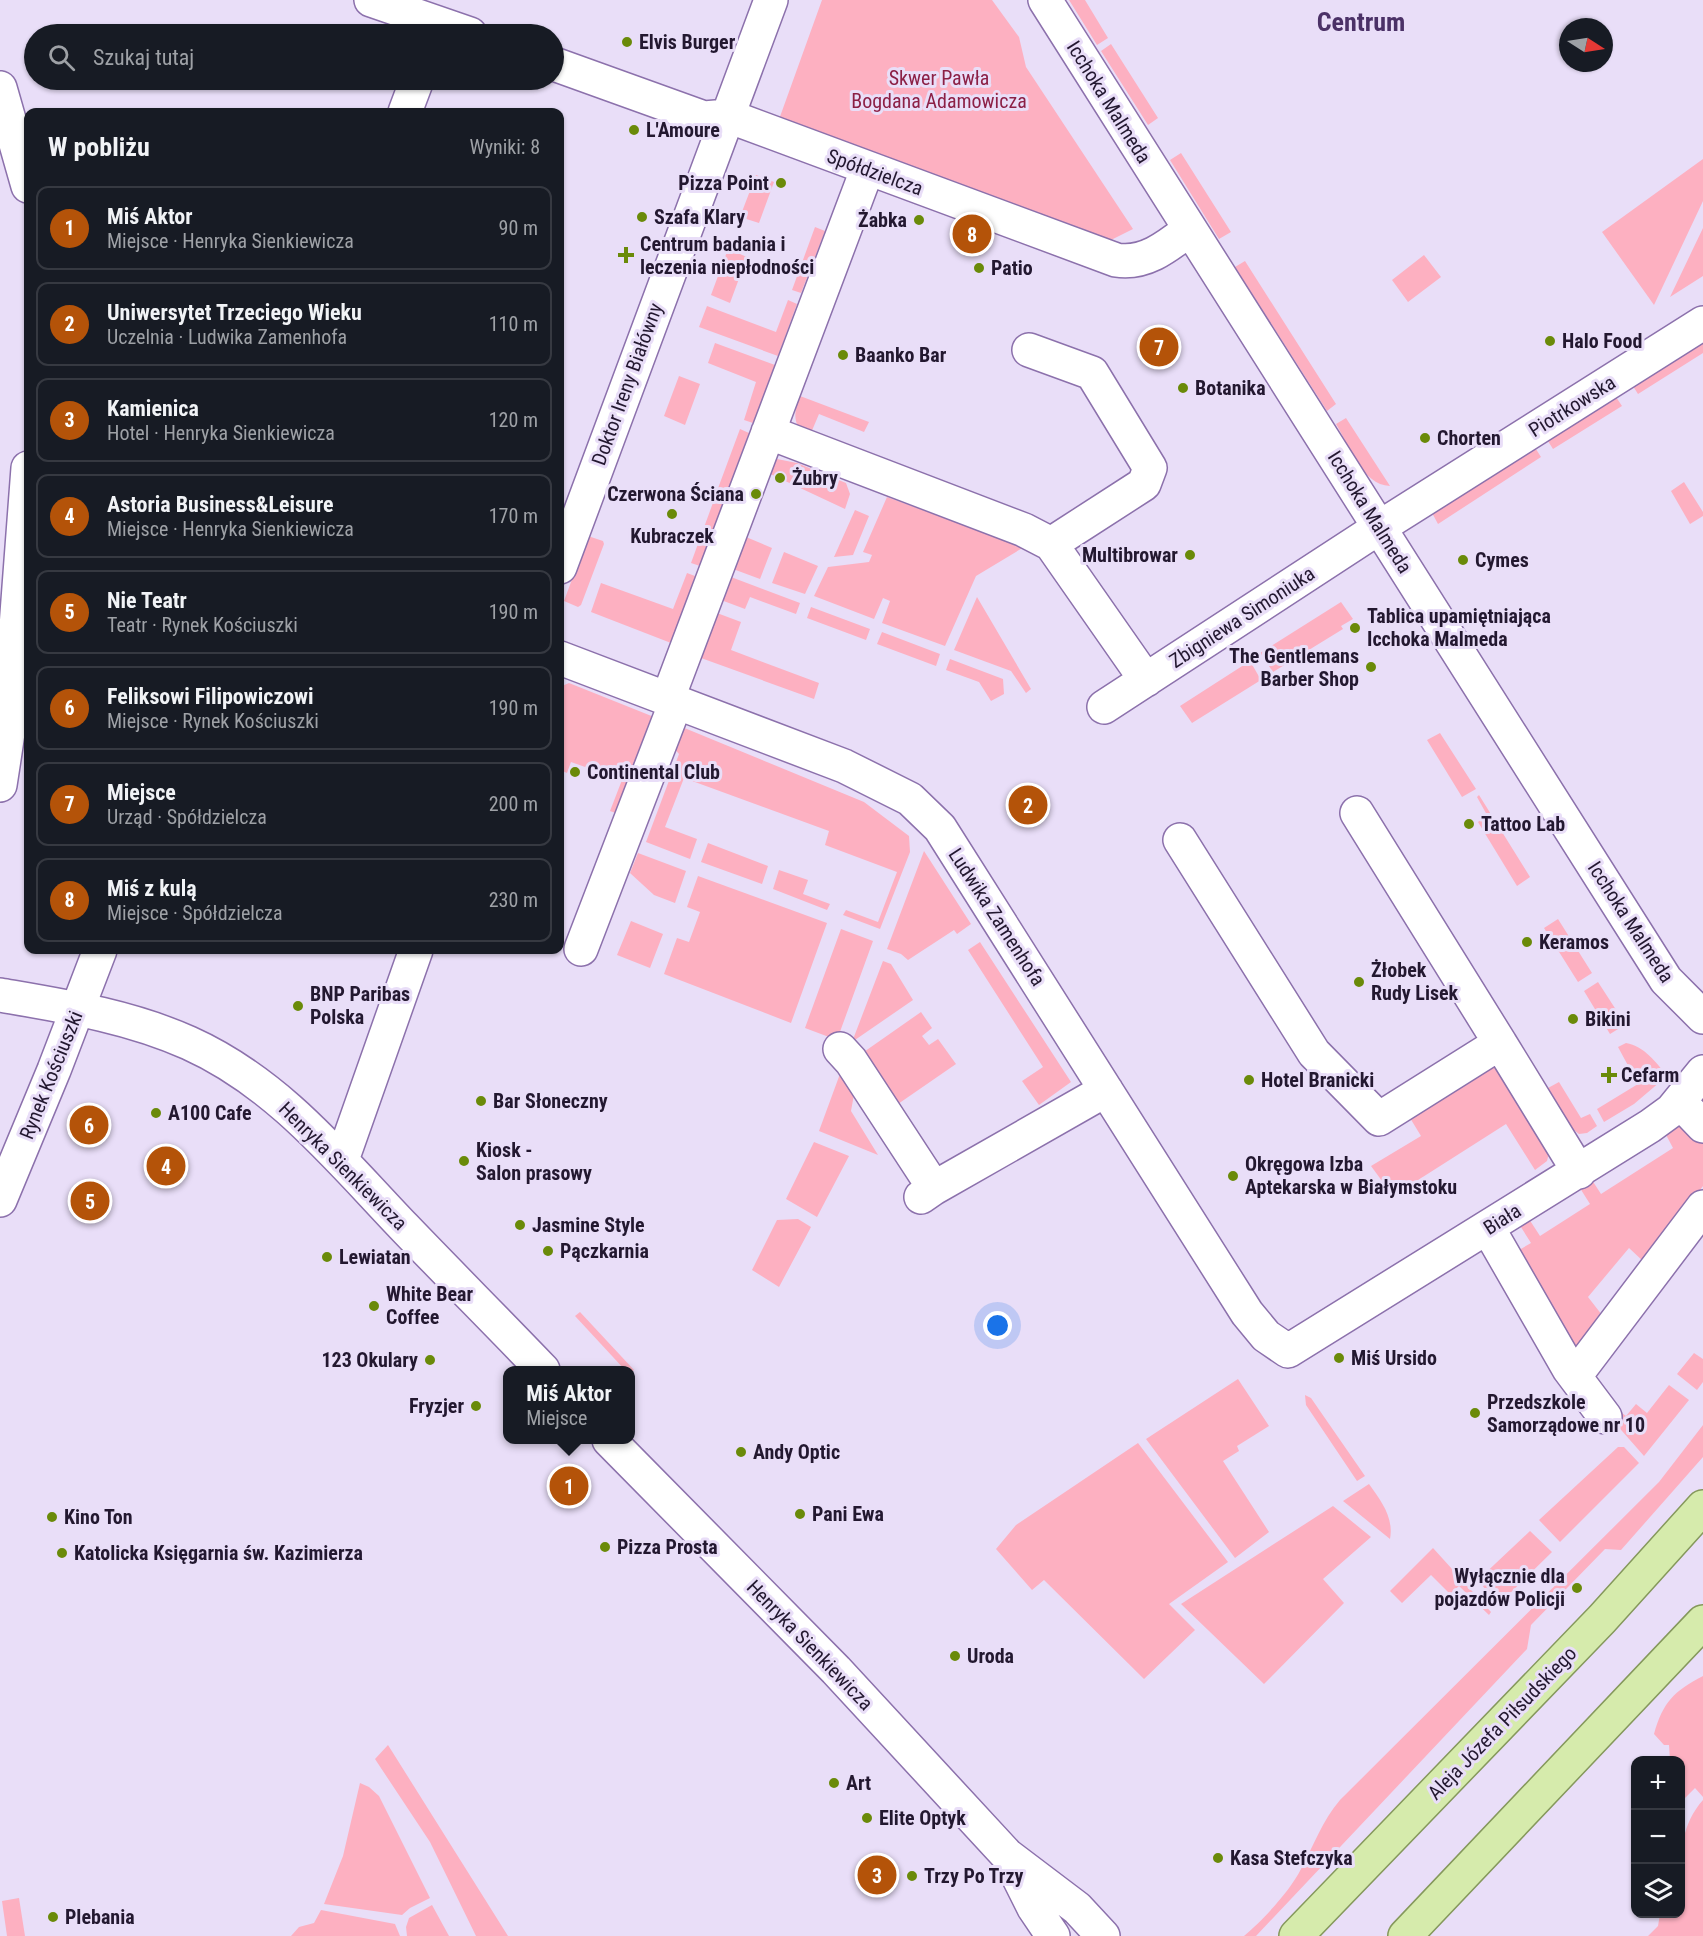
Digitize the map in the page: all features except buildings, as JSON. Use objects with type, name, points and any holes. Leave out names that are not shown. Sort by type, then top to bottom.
[{"type":"main road","name":"Aleja Józefa Piłsudskiego","points":[[1296,1936],[1602,1619],[1703,1507]]},
{"type":"main road","points":[[1405,1936],[1703,1622]]},
{"type":"street","name":"Doktor Ireny Białówny","points":[[564,556],[771,0]]},
{"type":"street","name":"Icchoka Malmeda","points":[[1045,0],[1666,980],[1703,1017]]},
{"type":"street","points":[[378,1],[439,19]]},
{"type":"street","name":"Spółdzielcza","points":[[564,68],[704,118],[728,116],[867,170],[1116,260],[1127,262],[1147,258],[1190,229]]},
{"type":"street","points":[[0,88],[24,172]]},
{"type":"street","points":[[406,108],[413,90]]},
{"type":"street","points":[[581,949],[768,432],[867,170]]},
{"type":"street","name":"Piotrkowska","points":[[1380,527],[1703,323]]},
{"type":"street","points":[[1029,350],[1092,373],[1150,468],[1144,484],[1051,544]]},
{"type":"street","points":[[768,432],[1024,530],[1051,544],[1146,680]]},
{"type":"street","name":"Zbigniewa Simoniuka","points":[[1104,707],[1380,527]]},
{"type":"street","points":[[0,785],[8,733],[24,538]]},
{"type":"street","name":"Ludwika Zamenhofa","points":[[564,660],[844,766],[910,799],[940,828],[1247,1312],[1266,1336],[1288,1352]]},
{"type":"street","points":[[1357,813],[1580,1172]]},
{"type":"street","points":[[1180,840],[1314,1053],[1378,1119],[1500,1042]]},
{"type":"street","name":"Rynek Kościuszki","points":[[0,1200],[98,954]]},
{"type":"street","points":[[342,1160],[415,954]]},
{"type":"street","name":"Henryka Sienkiewicza","points":[[0,995],[77,1009],[154,1029],[190,1043],[220,1060],[290,1108],[538,1366]]},
{"type":"street","points":[[840,1049],[851,1061],[927,1193],[1107,1090]]},
{"type":"street","name":"Biała","points":[[1288,1352],[1580,1172],[1661,1119],[1680,1102],[1703,1072]]},
{"type":"street","points":[[1680,1102],[1703,1126]]},
{"type":"street","points":[[1575,1376],[1703,1207]]},
{"type":"street","points":[[1488,1228],[1575,1376],[1605,1417]]},
{"type":"street","name":"Henryka Sienkiewicza","points":[[613,1444],[836,1670],[1007,1855],[1077,1908],[1103,1936]]},
{"type":"street","name":"Henryka Sienkiewicza","points":[[1007,1855],[1034,1908],[1053,1936]]},
{"type":"green space","name":"Skwer Pawła Bogdana Adamowicza","points":[[822,0],[992,0],[1019,37],[1026,67],[1133,229],[1103,244],[777,125]]},
{"type":"green space","points":[[1069,0],[1085,0],[1108,38],[1097,45]]},
{"type":"green space","points":[[1111,44],[1158,118],[1148,125],[1101,51]]},
{"type":"green space","points":[[1181,153],[1231,232],[1219,239],[1170,160]]},
{"type":"green space","points":[[1703,159],[1703,201],[1654,305],[1602,232]]},
{"type":"green space","points":[[756,175],[774,182],[759,223],[740,217]]},
{"type":"green space","points":[[815,227],[825,231],[801,293],[792,290]]},
{"type":"green space","points":[[1703,228],[1703,276],[1670,297]]},
{"type":"green space","points":[[728,249],[747,257],[730,303],[711,295]]},
{"type":"green space","points":[[1424,255],[1441,277],[1408,302],[1392,280]]},
{"type":"green space","points":[[1245,261],[1336,404],[1327,411],[1235,267]]},
{"type":"green space","points":[[788,300],[797,304],[778,356],[699,327],[707,306],[776,332]]},
{"type":"green space","points":[[1703,337],[1703,353],[1638,394],[1631,383]]},
{"type":"green space","points":[[715,343],[775,365],[753,423],[744,420],[756,382],[708,363]]},
{"type":"green space","points":[[679,376],[700,384],[685,425],[664,416]]},
{"type":"green space","points":[[1614,394],[1622,406],[1553,449],[1546,438]]},
{"type":"green space","points":[[800,396],[869,422],[864,432],[819,414],[808,440],[797,425],[795,415]]},
{"type":"green space","points":[[1346,418],[1390,486],[1372,479],[1357,462],[1336,424]]},
{"type":"green space","points":[[740,429],[749,433],[726,495],[717,491]]},
{"type":"green space","points":[[1534,446],[1541,457],[1438,524],[1431,511]]},
{"type":"green space","points":[[777,459],[797,463],[846,483],[850,494],[845,509],[766,472],[769,464]]},
{"type":"green space","points":[[1684,482],[1703,512],[1703,516],[1690,524],[1671,491]]},
{"type":"green space","points":[[887,497],[1024,547],[976,576],[945,646],[882,623],[890,601],[883,598],[874,619],[814,596],[828,567],[869,562],[872,555],[863,552]]},
{"type":"green space","points":[[714,500],[724,503],[700,566],[691,563]]},
{"type":"green space","points":[[855,510],[869,516],[853,555],[834,557]]},
{"type":"green space","points":[[588,536],[603,541],[604,544],[581,605],[578,607],[564,601]]},
{"type":"green space","points":[[746,537],[772,548],[760,579],[733,569]]},
{"type":"green space","points":[[784,552],[818,566],[805,594],[772,583]]},
{"type":"green space","points":[[687,573],[695,576],[671,643],[591,612],[601,583],[673,609]]},
{"type":"green space","points":[[731,577],[800,603],[796,614],[750,597],[745,609],[721,600]]},
{"type":"green space","points":[[977,597],[1031,689],[1026,693],[1011,671],[954,650]]},
{"type":"green space","points":[[1341,602],[1353,619],[1341,626],[1343,629],[1273,672],[1260,653]]},
{"type":"green space","points":[[811,607],[870,629],[866,640],[807,618]]},
{"type":"green space","points":[[717,613],[741,622],[731,650],[819,683],[814,699],[701,658]]},
{"type":"green space","points":[[882,632],[940,654],[936,666],[877,644]]},
{"type":"green space","points":[[950,659],[1003,679],[1004,694],[991,701],[979,682],[946,670]]},
{"type":"green space","points":[[1250,661],[1261,680],[1192,723],[1180,706]]},
{"type":"green space","points":[[569,683],[654,717],[624,816],[610,811],[622,780],[571,762],[567,773],[564,772],[564,685]]},
{"type":"green space","points":[[682,727],[864,802],[909,836],[910,852],[880,929],[843,915],[846,910],[878,922],[897,872],[825,845],[829,831],[684,778],[665,827],[697,839],[690,859],[646,842],[679,754],[671,745]]},
{"type":"green space","points":[[1440,733],[1476,789],[1462,797],[1427,740]]},
{"type":"green space","points":[[1479,795],[1530,877],[1517,886],[1478,822],[1487,815],[1477,797]]},
{"type":"green space","points":[[708,843],[768,866],[762,884],[701,862]]},
{"type":"green space","points":[[924,851],[971,924],[957,934],[954,930],[908,960],[901,954],[887,949]]},
{"type":"green space","points":[[638,853],[686,871],[675,903],[654,895],[630,873]]},
{"type":"green space","points":[[779,870],[808,880],[803,894],[830,904],[827,910],[773,889]]},
{"type":"green space","points":[[698,876],[827,923],[791,1023],[664,974],[677,938],[689,942],[700,912],[687,907]]},
{"type":"green space","points":[[1558,919],[1592,973],[1578,982],[1544,928]]},
{"type":"green space","points":[[631,921],[663,934],[650,968],[617,955]]},
{"type":"green space","points":[[841,929],[873,941],[837,1040],[805,1028]]},
{"type":"green space","points":[[980,942],[1071,1082],[1039,1105],[1022,1081],[1043,1067],[968,950]]},
{"type":"green space","points":[[883,961],[891,964],[913,1000],[852,1042]]},
{"type":"green space","points":[[1598,982],[1622,1019],[1623,1026],[1610,1034],[1584,991]]},
{"type":"green space","points":[[921,1012],[932,1028],[922,1036],[929,1045],[938,1039],[956,1064],[898,1104],[861,1054]]},
{"type":"green space","points":[[1626,1043],[1644,1051],[1667,1076],[1634,1104],[1604,1122],[1597,1109],[1638,1084],[1618,1047]]},
{"type":"green space","points":[[1490,1061],[1501,1065],[1551,1145],[1547,1161],[1535,1170],[1506,1124],[1393,1196],[1371,1166],[1421,1136],[1407,1113]]},
{"type":"green space","points":[[844,1063],[857,1078],[851,1111],[878,1155],[819,1131]]},
{"type":"green space","points":[[1559,1082],[1581,1118],[1590,1114],[1597,1126],[1587,1133],[1579,1134],[1570,1127],[1548,1088]]},
{"type":"green space","points":[[1677,1122],[1703,1137],[1703,1186],[1644,1262],[1629,1248],[1588,1297],[1602,1315],[1572,1354],[1514,1253],[1531,1243],[1519,1224],[1529,1219],[1540,1236],[1590,1204],[1578,1185],[1590,1177],[1601,1194],[1673,1148],[1664,1131]]},
{"type":"green space","points":[[814,1142],[849,1156],[817,1217],[786,1199]]},
{"type":"green space","points":[[798,1219],[811,1227],[779,1287],[752,1270],[777,1220]]},
{"type":"green space","points":[[580,1312],[630,1366],[621,1366],[575,1316]]},
{"type":"green space","points":[[1694,1353],[1703,1359],[1703,1382],[1697,1390],[1677,1374]]},
{"type":"green space","points":[[1238,1379],[1269,1426],[1237,1446],[1239,1451],[1223,1461],[1269,1532],[1235,1558],[1146,1439]]},
{"type":"green space","points":[[1669,1385],[1689,1400],[1644,1456],[1615,1423],[1614,1407],[1626,1416],[1636,1404],[1647,1413]]},
{"type":"green space","points":[[1305,1395],[1311,1398],[1365,1476],[1357,1481],[1306,1405]]},
{"type":"green space","points":[[1703,1425],[1703,1457],[1621,1550],[1605,1549],[1531,1625],[1527,1649],[1256,1936],[1244,1936],[1283,1896],[1301,1869],[1323,1825],[1340,1800],[1659,1482]]},
{"type":"green space","points":[[1138,1443],[1228,1562],[1169,1604],[1195,1630],[1144,1679],[1044,1580],[1032,1590],[996,1549],[1016,1525]]},
{"type":"green space","points":[[1618,1447],[1624,1447],[1639,1463],[1560,1542],[1539,1520]]},
{"type":"green space","points":[[1369,1484],[1388,1516],[1390,1539],[1343,1501]]},
{"type":"green space","points":[[1333,1506],[1371,1537],[1323,1579],[1344,1603],[1264,1684],[1181,1604]]},
{"type":"green space","points":[[1530,1531],[1552,1552],[1498,1605],[1478,1580]]},
{"type":"green space","points":[[1433,1548],[1491,1612],[1489,1615],[1459,1586],[1450,1594],[1431,1575],[1402,1603],[1390,1591]]},
{"type":"green space","points":[[1703,1676],[1703,1797],[1695,1788],[1685,1798],[1685,1756],[1670,1756],[1669,1745],[1664,1745],[1654,1734],[1666,1706],[1684,1687]]},
{"type":"green space","points":[[388,1745],[508,1936],[476,1936],[430,1842],[375,1759]]},
{"type":"green space","points":[[360,1783],[379,1796],[430,1898],[410,1908],[402,1915],[324,1904],[343,1856]]},
{"type":"green space","points":[[1703,1800],[1703,1936],[1648,1936],[1658,1926],[1659,1918],[1685,1918],[1685,1833],[1694,1812]]},
{"type":"green space","points":[[19,1898],[25,1936],[7,1936],[2,1901]]},
{"type":"green space","points":[[432,1905],[449,1936],[407,1936],[406,1927],[409,1918]]},
{"type":"green space","points":[[321,1910],[395,1924],[400,1936],[291,1936],[299,1927],[314,1923]]},
{"type":"place","name":"Elvis Burger","points":[[627,42]]},
{"type":"place","name":"L'Amoure","points":[[634,130]]},
{"type":"place","name":"Pizza Point","points":[[781,183]]},
{"type":"place","name":"Szafa Klary","points":[[642,217]]},
{"type":"place","name":"Żabka","points":[[919,220]]},
{"type":"place","name":"Miś z kulą","points":[[972,234]]},
{"type":"place","name":"Centrum badania i leczenia niepłodności","points":[[626,255]]},
{"type":"place","name":"Patio","points":[[979,268]]},
{"type":"place","name":"Halo Food","points":[[1550,341]]},
{"type":"place","name":"Miejsce","points":[[1159,347]]},
{"type":"place","name":"Baanko Bar","points":[[843,355]]},
{"type":"place","name":"Botanika","points":[[1183,388]]},
{"type":"place","name":"Chorten","points":[[1425,438]]},
{"type":"place","name":"Żubry","points":[[780,478]]},
{"type":"place","name":"Czerwona Ściana","points":[[756,494]]},
{"type":"place","name":"Kubraczek","points":[[672,514]]},
{"type":"place","name":"Multibrowar","points":[[1190,555]]},
{"type":"place","name":"Cymes","points":[[1463,560]]},
{"type":"place","name":"Tablica upamiętniająca Icchoka Malmeda","points":[[1355,628]]},
{"type":"place","name":"The Gentlemans Barber Shop","points":[[1371,667]]},
{"type":"place","name":"Continental Club","points":[[575,772]]},
{"type":"place","name":"Uniwersytet Trzeciego Wieku","points":[[1028,805]]},
{"type":"place","name":"Tattoo Lab","points":[[1469,824]]},
{"type":"place","name":"Keramos","points":[[1527,942]]},
{"type":"place","name":"Żłobek Rudy Lisek","points":[[1359,982]]},
{"type":"place","name":"BNP Paribas Polska","points":[[298,1006]]},
{"type":"place","name":"Bikini","points":[[1573,1019]]},
{"type":"place","name":"Cefarm","points":[[1609,1075]]},
{"type":"place","name":"Hotel Branicki","points":[[1249,1080]]},
{"type":"place","name":"Bar Słoneczny","points":[[481,1101]]},
{"type":"place","name":"A100 Cafe","points":[[156,1113]]},
{"type":"place","name":"Feliksowi Filipowiczowi","points":[[89,1125]]},
{"type":"place","name":"Kiosk - Salon prasowy","points":[[464,1161]]},
{"type":"place","name":"Astoria Business&Leisure","points":[[166,1166]]},
{"type":"place","name":"Okręgowa Izba Aptekarska w Białymstoku","points":[[1233,1176]]},
{"type":"place","name":"Nie Teatr","points":[[90,1201]]},
{"type":"place","name":"Jasmine Style","points":[[520,1225]]},
{"type":"place","name":"Pączkarnia","points":[[548,1251]]},
{"type":"place","name":"Lewiatan","points":[[327,1257]]},
{"type":"place","name":"White Bear Coffee","points":[[374,1306]]},
{"type":"place","name":"Miś Ursido","points":[[1339,1358]]},
{"type":"place","name":"123 Okulary","points":[[430,1360]]},
{"type":"place","name":"Fryzjer","points":[[476,1406]]},
{"type":"place","name":"Przedszkole Samorządowe nr 10","points":[[1475,1413]]},
{"type":"place","name":"Andy Optic","points":[[741,1452]]},
{"type":"place","name":"Miś Aktor","points":[[569,1486]]},
{"type":"place","name":"Pani Ewa","points":[[800,1514]]},
{"type":"place","name":"Kino Ton","points":[[52,1517]]},
{"type":"place","name":"Pizza Prosta","points":[[605,1547]]},
{"type":"place","name":"Katolicka Księgarnia św. Kazimierza","points":[[62,1553]]},
{"type":"place","name":"Wyłącznie dla pojazdów Policji","points":[[1577,1588]]},
{"type":"place","name":"Uroda","points":[[955,1656]]},
{"type":"place","name":"Art","points":[[834,1783]]},
{"type":"place","name":"Elite Optyk","points":[[867,1818]]},
{"type":"place","name":"Kasa Stefczyka","points":[[1218,1858]]},
{"type":"place","name":"Kamienica","points":[[877,1875]]},
{"type":"place","name":"Trzy Po Trzy","points":[[912,1876]]},
{"type":"place","name":"Plebania","points":[[53,1917]]},
{"type":"district","name":"Centrum","points":[[1361,22]]}]
